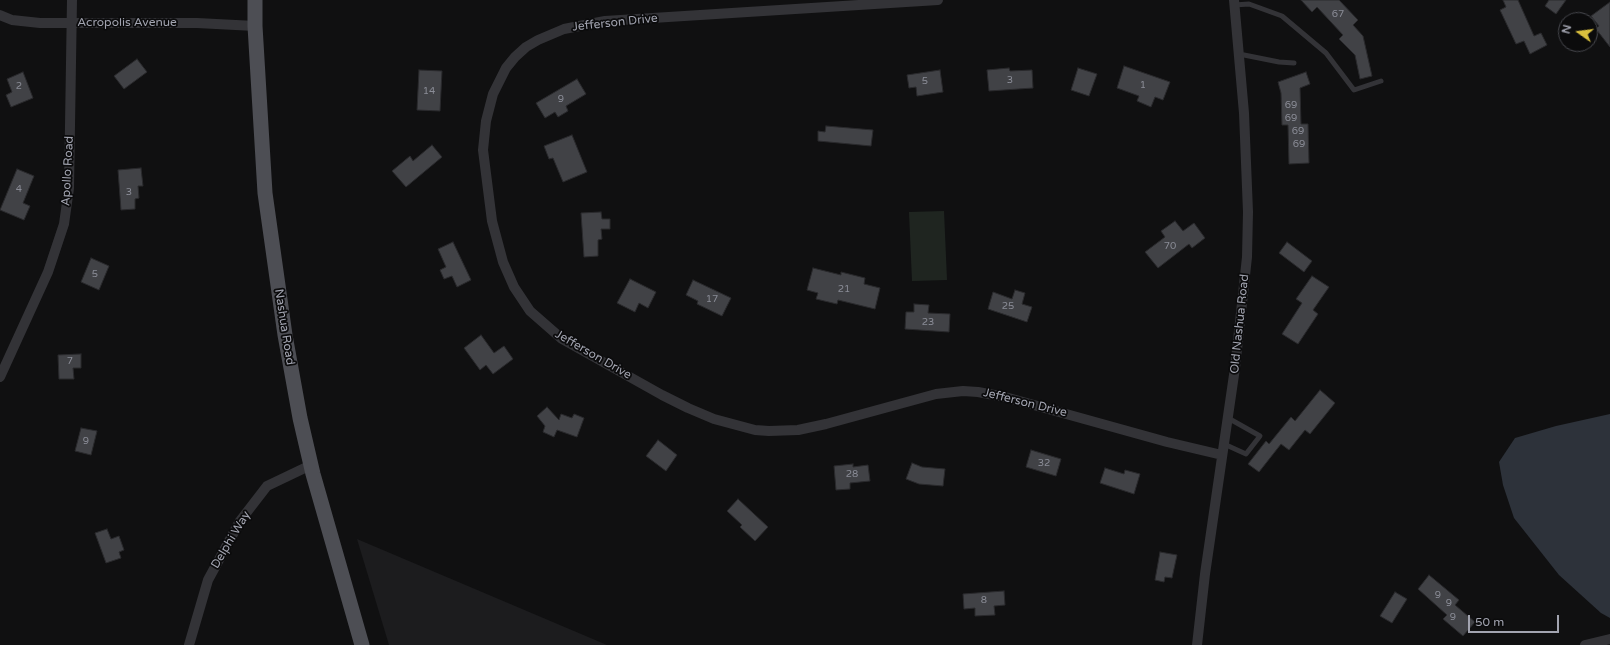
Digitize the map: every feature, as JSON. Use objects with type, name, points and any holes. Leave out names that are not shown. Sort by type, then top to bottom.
[{"type":"main road","name":"Nashua Road","points":[[255,0],[255,26],[265,193],[272,251],[289,358],[300,418],[311,465],[362,645]]},
{"type":"street","name":"Apollo Road","points":[[0,377],[48,272],[64,224],[69,188],[72,0]]},
{"type":"street","name":"Jefferson Drive","points":[[938,0],[605,21],[564,29],[539,39],[526,47],[506,68],[493,94],[486,121],[483,150],[492,221],[503,262],[514,287],[530,310],[562,339],[662,395],[714,419],[755,430],[769,432],[798,430],[826,424],[936,394],[964,391],[1005,396],[1167,442],[1222,455]]},
{"type":"street","name":"Old Nashua Road","points":[[1196,645],[1204,574],[1242,314],[1247,257],[1248,205],[1244,113],[1234,2]]},
{"type":"street","name":"Acropolis Avenue","points":[[0,15],[12,20],[26,22],[197,23],[255,26]]},
{"type":"street","name":"Delphi Way","points":[[189,645],[208,580],[240,521],[267,486],[311,465]]},
{"type":"street","points":[[1585,645],[1610,639]]},
{"type":"lane","points":[[1234,2],[1250,4],[1282,16],[1326,53],[1354,90],[1381,81]]},
{"type":"lane","points":[[1239,54],[1279,62],[1294,63]]},
{"type":"lane","points":[[1224,444],[1246,454],[1260,436],[1228,418]]},
{"type":"shaded area","points":[[944,211],[947,280],[912,281],[909,212]]},
{"type":"shaded area","points":[[1610,414],[1610,618],[1601,613],[1559,575],[1514,518],[1503,485],[1499,462],[1515,438],[1556,426]]},
{"type":"shaded area","points":[[357,539],[607,645],[389,645]]},
{"type":"building","points":[[1301,0],[1339,0],[1358,20],[1353,25],[1363,36],[1372,76],[1360,79],[1355,55],[1339,39],[1343,35],[1317,7],[1312,12]]},
{"type":"building","points":[[1503,0],[1518,0],[1534,36],[1541,33],[1547,45],[1530,54],[1524,41],[1516,44],[1500,10],[1506,7]]},
{"type":"building","points":[[1549,0],[1566,0],[1556,14],[1545,6]]},
{"type":"building","points":[[1610,2],[1610,47],[1598,32],[1598,12],[1596,12]]},
{"type":"building","points":[[137,59],[147,72],[124,89],[114,76]]},
{"type":"building","points":[[1124,66],[1170,82],[1163,100],[1155,97],[1151,107],[1137,101],[1139,96],[1117,88]]},
{"type":"building","points":[[1009,68],[1010,71],[1032,70],[1033,88],[989,91],[987,70]]},
{"type":"building","points":[[1078,68],[1097,74],[1089,96],[1071,90]]},
{"type":"building","points":[[419,70],[442,71],[440,111],[417,110]]},
{"type":"building","points":[[940,70],[943,92],[917,96],[916,87],[909,88],[907,75]]},
{"type":"building","points":[[23,72],[33,98],[11,107],[6,95],[12,92],[7,79]]},
{"type":"building","points":[[1306,72],[1310,84],[1300,88],[1301,124],[1308,124],[1309,163],[1289,164],[1288,125],[1282,125],[1281,93],[1278,82]]},
{"type":"building","points":[[577,79],[586,94],[566,106],[568,111],[558,117],[555,112],[545,118],[536,103]]},
{"type":"building","points":[[826,126],[873,130],[871,146],[818,141],[818,131],[825,132]]},
{"type":"building","points":[[572,135],[587,172],[563,182],[553,158],[549,159],[544,146]]},
{"type":"building","points":[[432,145],[442,157],[406,187],[392,171],[410,156],[413,161]]},
{"type":"building","points":[[141,168],[143,186],[138,186],[139,198],[135,199],[135,209],[121,210],[118,170]]},
{"type":"building","points":[[17,169],[34,176],[23,203],[30,206],[24,220],[0,210]]},
{"type":"building","points":[[601,212],[602,219],[610,219],[610,229],[601,229],[602,239],[598,240],[598,256],[584,257],[581,213]]},
{"type":"building","points":[[1175,221],[1183,231],[1194,223],[1205,238],[1192,248],[1189,244],[1158,268],[1145,252],[1165,237],[1161,231]]},
{"type":"building","points":[[453,242],[471,280],[457,287],[452,276],[444,279],[440,270],[446,267],[438,249]]},
{"type":"building","points":[[1287,242],[1312,261],[1304,272],[1279,253]]},
{"type":"building","points":[[91,258],[109,266],[99,290],[81,282]]},
{"type":"building","points":[[813,268],[841,275],[841,272],[865,278],[864,284],[880,288],[875,309],[838,300],[837,304],[816,299],[818,293],[807,290]]},
{"type":"building","points":[[1312,276],[1329,287],[1313,310],[1318,314],[1298,344],[1282,334],[1302,303],[1296,299]]},
{"type":"building","points":[[630,279],[656,292],[648,308],[639,303],[635,312],[617,303]]},
{"type":"building","points":[[693,280],[731,298],[722,316],[697,304],[698,301],[686,295]]},
{"type":"building","points":[[1015,290],[1025,293],[1022,304],[1032,307],[1027,322],[988,309],[993,292],[1012,299]]},
{"type":"building","points":[[914,304],[929,305],[928,313],[950,314],[949,332],[905,329],[906,312],[914,312]]},
{"type":"building","points":[[481,335],[494,353],[504,346],[513,359],[493,374],[486,365],[480,370],[464,348]]},
{"type":"building","points":[[81,354],[81,368],[73,368],[74,379],[59,379],[58,355]]},
{"type":"building","points":[[1320,390],[1335,403],[1310,434],[1305,430],[1289,450],[1281,444],[1259,472],[1248,464],[1266,441],[1269,444],[1291,417],[1295,421]]},
{"type":"building","points":[[547,407],[559,420],[561,414],[572,418],[574,414],[584,418],[577,437],[557,430],[554,437],[543,432],[545,426],[537,416]]},
{"type":"building","points":[[81,428],[97,431],[91,455],[75,451]]},
{"type":"building","points":[[658,440],[677,455],[666,471],[646,456]]},
{"type":"building","points":[[1031,450],[1061,459],[1056,476],[1026,467]]},
{"type":"building","points":[[912,463],[922,467],[945,469],[943,486],[919,484],[906,479]]},
{"type":"building","points":[[853,464],[853,467],[868,465],[870,481],[850,483],[850,489],[836,490],[834,466]]},
{"type":"building","points":[[1105,468],[1124,474],[1125,470],[1140,474],[1134,494],[1100,483]]},
{"type":"building","points":[[738,499],[768,527],[755,541],[740,527],[742,525],[727,511]]},
{"type":"building","points":[[107,529],[111,539],[119,536],[124,550],[119,552],[121,558],[106,563],[95,533]]},
{"type":"building","points":[[1160,552],[1177,555],[1172,578],[1165,577],[1164,582],[1155,580]]},
{"type":"building","points":[[1429,575],[1459,600],[1455,605],[1475,622],[1463,636],[1443,619],[1447,615],[1418,589]]},
{"type":"building","points":[[1004,591],[1005,605],[994,606],[995,615],[975,616],[975,608],[964,609],[963,594]]},
{"type":"building","points":[[1395,592],[1407,599],[1392,623],[1380,616]]}]
